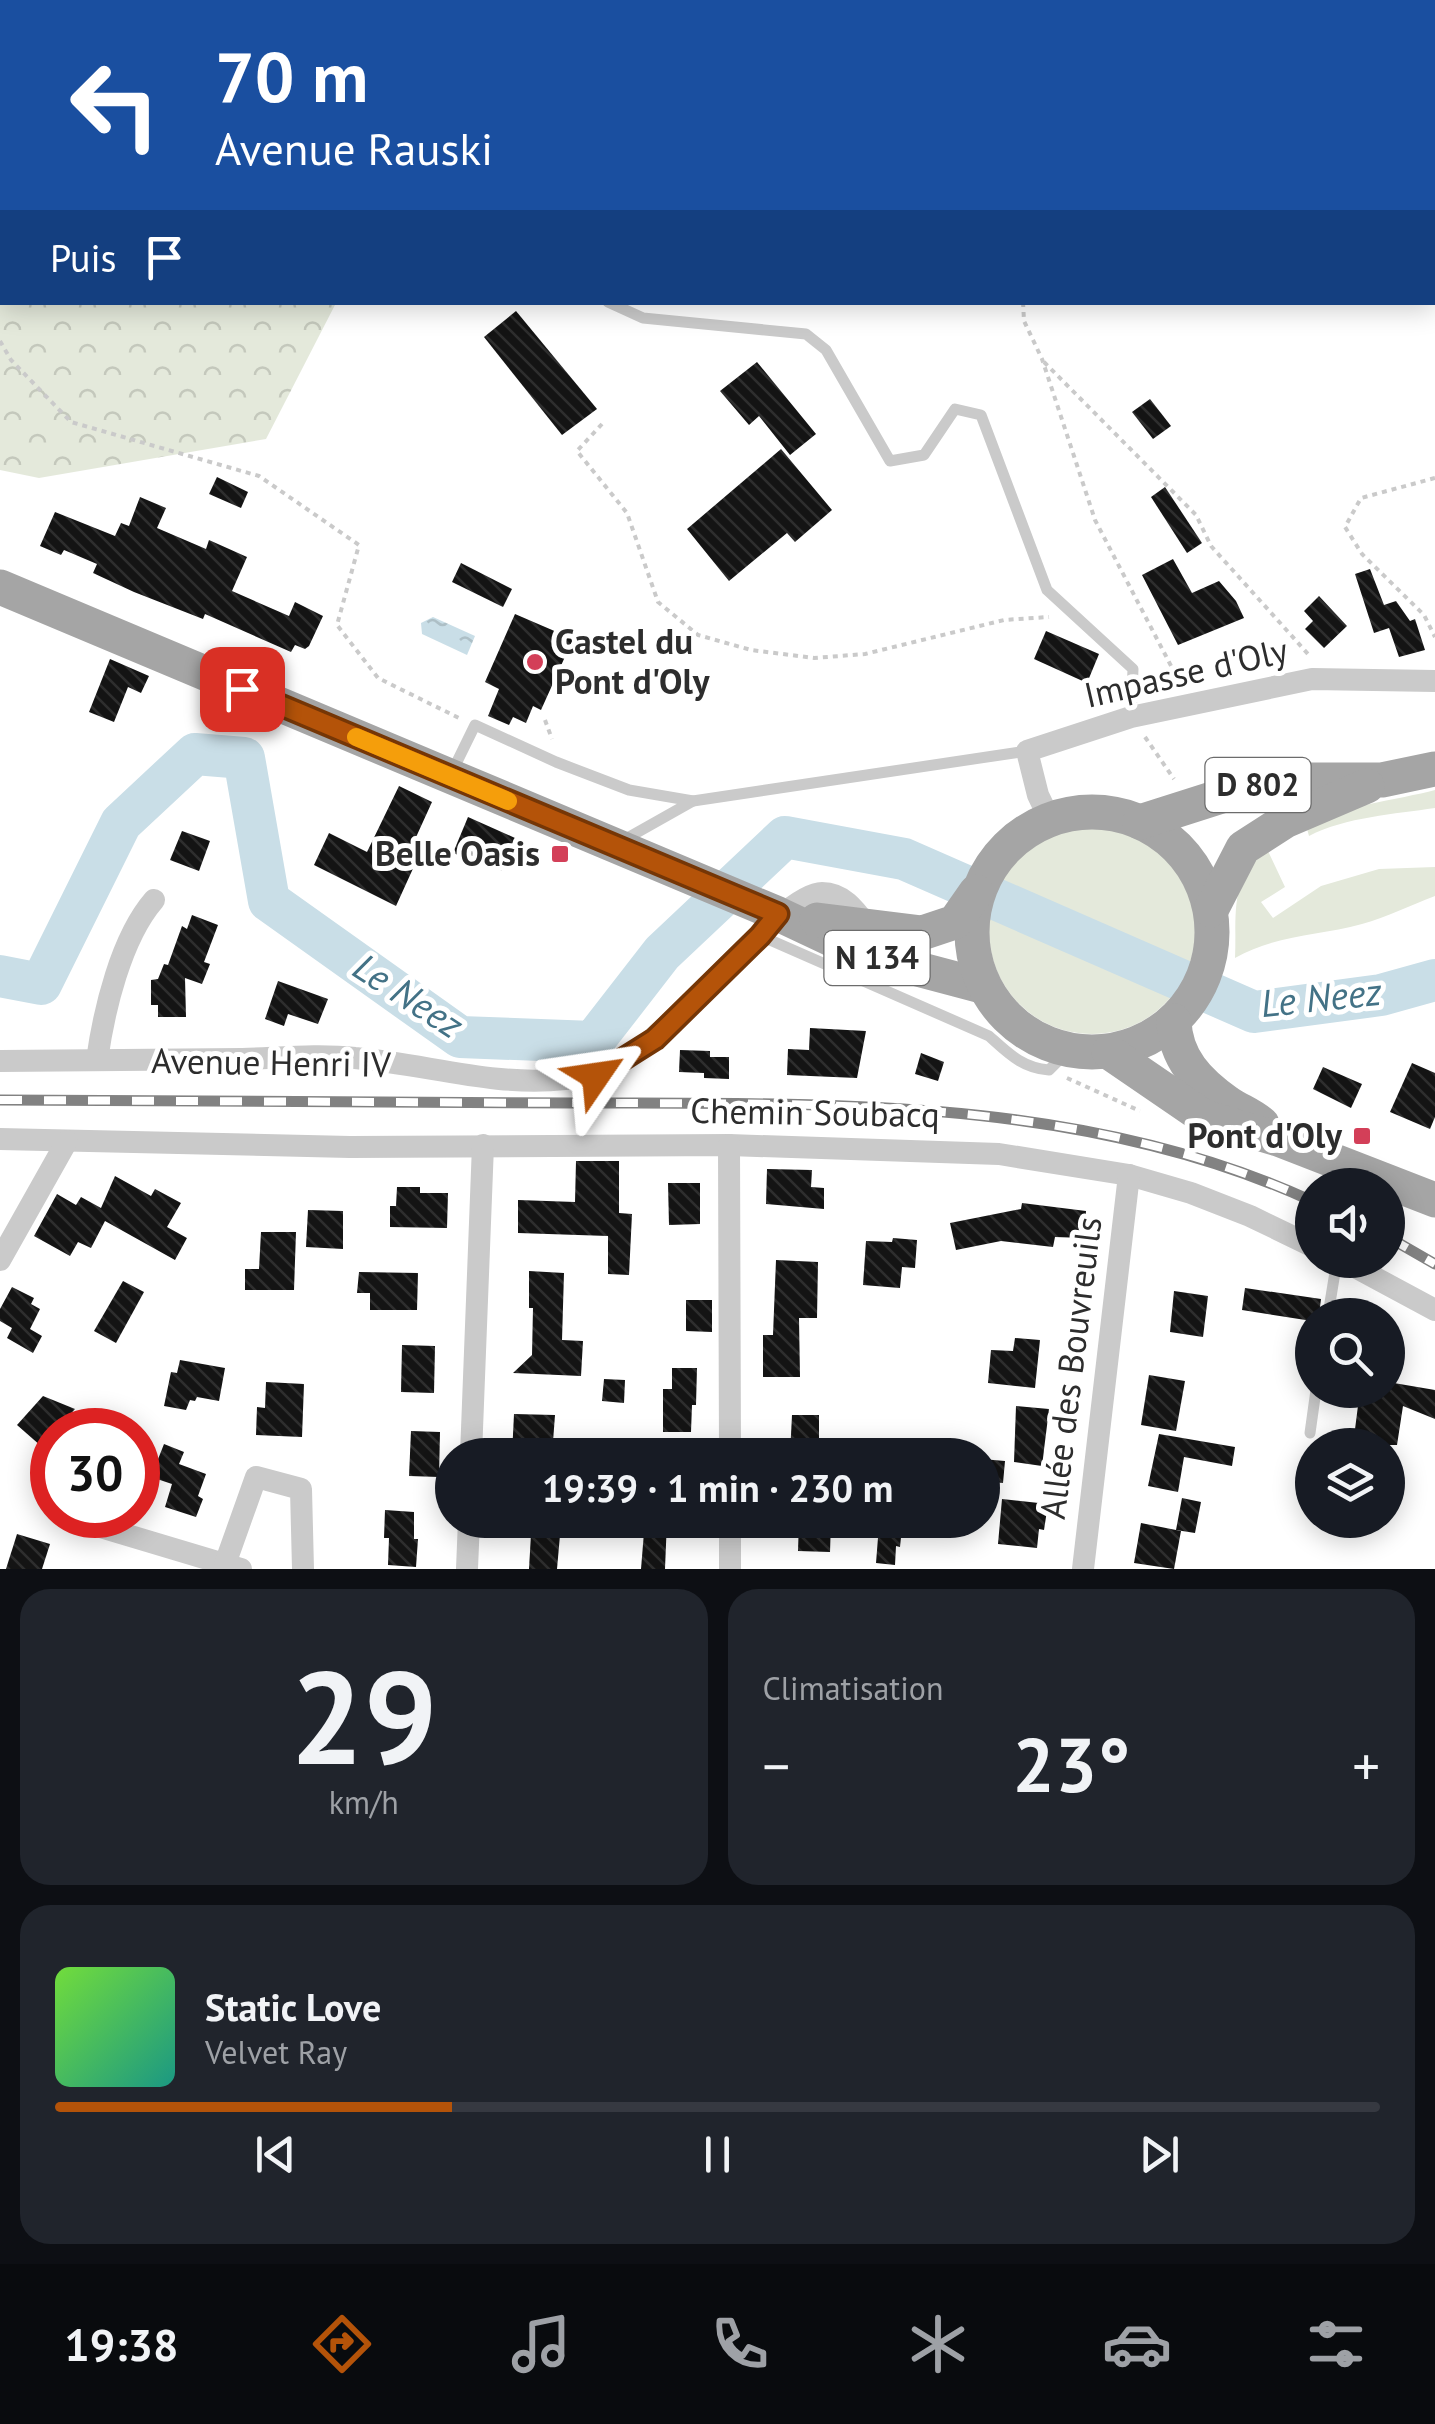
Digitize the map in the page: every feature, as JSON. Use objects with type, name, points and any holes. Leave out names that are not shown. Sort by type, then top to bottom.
[{"type":"main road","name":"N 134","points":[[0,586],[614,846],[764,918],[864,955],[978,975]]},
{"type":"main road","name":"D 802","points":[[1211,928],[1242,848],[1285,821],[1382,780],[1435,769]]},
{"type":"main road","name":"D 802","points":[[1140,822],[1272,780],[1382,780]]},
{"type":"main road","points":[[1073,812],[1107,813],[1140,822],[1185,856],[1202,880],[1211,928],[1206,973],[1193,1000],[1174,1021],[1144,1042],[1109,1052],[1070,1049],[1040,1038],[998,1007],[978,975],[971,926],[983,883],[1014,842],[1049,818],[1073,812]]},
{"type":"main road","name":"N 134","points":[[764,918],[922,933],[956,922],[983,883]]},
{"type":"main road","points":[[1174,1021],[1174,1039],[1185,1066],[1278,1139]]},
{"type":"main road","points":[[1109,1052],[1204,1117],[1278,1139],[1435,1200]]},
{"type":"street","name":"Impasse d'Oly","points":[[1027,751],[1131,717],[1312,679],[1435,681]]},
{"type":"street","points":[[1027,751],[1049,818]]},
{"type":"street","points":[[97,1060],[103,1016],[139,917],[154,900]]},
{"type":"street","name":"Avenue Henri IV","points":[[0,1062],[354,1057],[478,1078],[541,1082],[596,1076],[655,1039],[764,918]]},
{"type":"street","name":"Chemin Soubacq","points":[[0,1139],[350,1147],[729,1145],[999,1154],[1129,1176],[1221,1204],[1295,1238]]},
{"type":"street","points":[[0,1260],[66,1141]]},
{"type":"street","points":[[472,1438],[483,1145]]},
{"type":"street","points":[[729,1145],[730,1438]]},
{"type":"street","name":"Allée des Bouvreuils","points":[[1083,1569],[1129,1176]]},
{"type":"street","points":[[1374,1278],[1435,1310]]},
{"type":"street","points":[[137,1538],[233,1567],[256,1477],[302,1490],[303,1569]]},
{"type":"street","points":[[467,1569],[468,1538]]},
{"type":"street","points":[[730,1538],[730,1569]]},
{"type":"lane","points":[[615,305],[643,318],[806,334],[826,350],[890,461],[924,455],[955,408],[981,415],[1047,590],[1133,670],[1131,717]]},
{"type":"lane","points":[[450,776],[474,725],[629,790],[693,801],[1027,751]]},
{"type":"lane","points":[[614,846],[693,801]]},
{"type":"lane","points":[[764,918],[804,953],[989,1036],[1032,1069],[1048,1070],[1070,1049]]},
{"type":"lane","points":[[764,918],[804,953]]},
{"type":"path","points":[[1023,305],[1024,321],[1042,359],[1095,520],[1190,703]]},
{"type":"path","points":[[0,341],[11,360],[72,422],[259,476],[359,546],[337,624],[378,678],[474,725]]},
{"type":"path","points":[[1042,359],[1196,514],[1211,546],[1307,652],[1312,679]]},
{"type":"path","points":[[602,424],[577,451],[627,512],[658,602],[698,635],[752,650],[814,658],[865,654],[1004,620],[1052,617],[1087,627]]},
{"type":"path","points":[[1435,478],[1361,498],[1345,527],[1362,554],[1424,614],[1435,637]]},
{"type":"path","points":[[1131,717],[1193,807]]},
{"type":"green space","points":[[0,305],[335,305],[266,439],[39,478],[0,470]]},
{"type":"green space","points":[[1435,790],[1435,808],[1355,820],[1309,836],[1306,825],[1317,819]]},
{"type":"green space","points":[[1092,828],[1131,836],[1165,858],[1187,892],[1195,931],[1187,970],[1165,1004],[1131,1026],[1092,1034],[1053,1026],[1019,1004],[997,970],[989,931],[997,892],[1019,858],[1053,836]]},
{"type":"green space","points":[[1268,851],[1285,887],[1261,902],[1273,918],[1321,886],[1379,869],[1435,867],[1435,896],[1371,921],[1281,940],[1235,958],[1241,885],[1246,872]]},
{"type":"water","points":[[433,617],[475,636],[467,655],[422,634],[421,623]]},
{"type":"building","points":[[516,311],[597,409],[562,435],[484,337]]},
{"type":"building","points":[[757,362],[816,434],[790,455],[759,416],[749,425],[720,391]]},
{"type":"building","points":[[1150,399],[1171,426],[1153,439],[1132,412]]},
{"type":"building","points":[[781,449],[832,510],[795,542],[787,533],[729,581],[687,529]]},
{"type":"building","points":[[217,477],[248,492],[241,508],[209,494]]},
{"type":"building","points":[[1165,487],[1202,543],[1187,553],[1151,497]]},
{"type":"building","points":[[140,497],[166,508],[157,528],[206,549],[209,540],[247,557],[232,591],[289,616],[295,602],[323,616],[309,646],[305,649],[295,645],[291,652],[205,614],[203,619],[134,592],[93,573],[97,564],[64,550],[61,555],[40,546],[55,512],[115,536],[121,523],[129,526]]},
{"type":"building","points":[[1173,559],[1192,593],[1219,581],[1244,618],[1178,645],[1142,575]]},
{"type":"building","points":[[461,563],[512,589],[503,607],[452,582]]},
{"type":"building","points":[[1370,569],[1384,605],[1396,601],[1410,621],[1415,619],[1425,650],[1399,657],[1389,628],[1374,633],[1355,574]]},
{"type":"building","points":[[1319,596],[1347,626],[1324,648],[1305,629],[1313,621],[1304,611]]},
{"type":"building","name":"Castel du Pont d'Oly","points":[[515,614],[573,639],[541,710],[533,706],[526,723],[513,717],[509,725],[488,716],[499,689],[485,682]]},
{"type":"building","points":[[1046,631],[1099,654],[1087,683],[1034,659]]},
{"type":"building","points":[[110,659],[149,676],[141,693],[128,687],[114,722],[89,712]]},
{"type":"building","points":[[399,786],[432,802],[412,846],[421,851],[396,906],[314,865],[329,833],[367,852]]},
{"type":"building","points":[[468,817],[515,838],[501,871],[453,853]]},
{"type":"building","points":[[182,831],[210,841],[199,871],[170,860]]},
{"type":"building","points":[[192,915],[218,925],[204,962],[210,964],[202,984],[185,978],[186,1017],[158,1017],[158,1005],[151,1005],[151,980],[158,979],[164,964],[168,965],[182,926],[187,929]]},
{"type":"building","points":[[278,981],[328,999],[318,1024],[288,1014],[284,1026],[265,1019]]},
{"type":"building","points":[[810,1028],[866,1031],[857,1078],[787,1075],[788,1049],[809,1050]]},
{"type":"building","points":[[680,1050],[710,1051],[710,1057],[729,1057],[729,1079],[679,1072]]},
{"type":"building","points":[[921,1053],[944,1062],[938,1081],[915,1074]]},
{"type":"building","points":[[1412,1063],[1435,1073],[1435,1117],[1430,1129],[1390,1112]]},
{"type":"building","points":[[1323,1067],[1362,1084],[1351,1108],[1313,1089]]},
{"type":"building","points":[[576,1161],[619,1161],[619,1213],[632,1214],[629,1275],[608,1274],[608,1236],[518,1233],[518,1200],[575,1202]]},
{"type":"building","points":[[767,1169],[812,1170],[811,1187],[824,1188],[824,1209],[766,1204]]},
{"type":"building","points":[[115,1176],[151,1196],[155,1189],[181,1203],[167,1227],[187,1238],[175,1260],[105,1221],[91,1248],[78,1242],[70,1256],[34,1236],[57,1194],[76,1205],[81,1197],[101,1208]]},
{"type":"building","points":[[668,1183],[700,1183],[700,1224],[669,1225]]},
{"type":"building","points":[[397,1187],[420,1187],[420,1193],[448,1193],[447,1228],[390,1227],[390,1206],[396,1206]]},
{"type":"building","points":[[1022,1203],[1086,1211],[1084,1238],[1055,1237],[1053,1247],[1001,1241],[956,1250],[950,1223],[1021,1209]]},
{"type":"building","points":[[308,1210],[343,1211],[343,1249],[306,1247]]},
{"type":"building","points":[[261,1232],[296,1232],[294,1290],[245,1290],[245,1269],[259,1269]]},
{"type":"building","points":[[893,1238],[917,1240],[915,1268],[902,1267],[900,1288],[863,1285],[866,1241],[892,1242]]},
{"type":"building","points":[[776,1260],[818,1262],[817,1318],[799,1318],[800,1377],[763,1377],[763,1335],[773,1335]]},
{"type":"building","points":[[529,1271],[564,1273],[562,1340],[583,1341],[581,1376],[513,1373],[532,1355]]},
{"type":"building","points":[[359,1272],[418,1273],[417,1310],[370,1310],[370,1293],[357,1293]]},
{"type":"building","points":[[123,1281],[144,1292],[116,1343],[94,1331]]},
{"type":"building","points":[[12,1287],[34,1298],[31,1304],[40,1309],[30,1329],[42,1336],[33,1353],[7,1338],[12,1328],[0,1321],[0,1309]]},
{"type":"building","points":[[1245,1288],[1314,1298],[1295,1298],[1295,1318],[1242,1310]]},
{"type":"building","points":[[1174,1291],[1208,1296],[1203,1337],[1170,1332]]},
{"type":"building","points":[[686,1300],[712,1300],[712,1332],[686,1331]]},
{"type":"building","points":[[1015,1338],[1040,1340],[1035,1388],[988,1383],[991,1350],[1013,1351]]},
{"type":"building","points":[[402,1345],[435,1346],[434,1393],[401,1392]]},
{"type":"building","points":[[180,1360],[225,1368],[219,1401],[197,1397],[190,1400],[186,1410],[164,1406],[171,1372],[177,1373]]},
{"type":"building","points":[[672,1368],[697,1368],[691,1432],[663,1432],[663,1389],[672,1389]]},
{"type":"building","points":[[1149,1375],[1185,1381],[1176,1431],[1141,1425]]},
{"type":"building","points":[[604,1379],[625,1380],[624,1403],[602,1401]]},
{"type":"building","points":[[266,1382],[304,1384],[302,1437],[256,1435],[257,1407],[265,1408]]},
{"type":"building","points":[[1405,1385],[1435,1390],[1435,1419],[1405,1407]]},
{"type":"building","points":[[43,1396],[73,1408],[32,1408]]},
{"type":"building","points":[[1016,1406],[1049,1409],[1042,1466],[1014,1462]]},
{"type":"building","points":[[1358,1408],[1403,1408],[1400,1428],[1355,1428]]},
{"type":"building","points":[[30,1410],[30,1436],[17,1425]]},
{"type":"building","points":[[514,1414],[555,1415],[553,1438],[513,1438]]},
{"type":"building","points":[[792,1415],[819,1415],[819,1438],[791,1438]]},
{"type":"building","points":[[411,1431],[440,1432],[440,1438],[435,1438],[435,1477],[409,1476]]},
{"type":"building","points":[[1159,1434],[1235,1447],[1232,1466],[1184,1457],[1178,1492],[1148,1486]]},
{"type":"building","points":[[164,1444],[184,1452],[179,1464],[206,1474],[196,1517],[165,1507],[172,1484],[160,1480]]},
{"type":"building","points":[[1000,1461],[1005,1461],[1000,1483]]},
{"type":"building","points":[[1182,1498],[1201,1502],[1195,1533],[1176,1530]]},
{"type":"building","points":[[1002,1499],[1048,1504],[1037,1548],[998,1544]]},
{"type":"building","points":[[385,1510],[414,1512],[414,1539],[418,1539],[416,1567],[388,1565]]},
{"type":"building","points":[[1141,1523],[1181,1531],[1174,1569],[1134,1563]]},
{"type":"building","points":[[17,1534],[50,1544],[42,1569],[6,1569]]},
{"type":"building","points":[[531,1538],[560,1538],[557,1569],[529,1569]]},
{"type":"building","points":[[644,1538],[666,1538],[665,1569],[641,1569]]},
{"type":"building","points":[[798,1538],[830,1538],[830,1552],[798,1551]]},
{"type":"building","points":[[878,1538],[901,1538],[900,1547],[896,1546],[895,1565],[876,1563]]},
{"type":"waterway","name":"Le Neez","points":[[0,976],[41,984],[121,823],[195,754],[244,758],[269,901],[460,1037],[593,1042],[662,953],[785,837],[904,859],[1254,1012],[1381,995],[1435,980]]},
{"type":"railway","points":[[0,1100],[857,1106],[1043,1124],[1134,1141],[1224,1166],[1295,1194]]},
{"type":"railway","points":[[1405,1247],[1435,1264]]},
{"type":"slow traffic","points":[[356,737],[508,801]]},
{"type":"place","name":"Castel du Pont d'Oly","points":[[535,662]]},
{"type":"place","name":"Belle Oasis","points":[[560,854]]},
{"type":"place","name":"Pont d'Oly","points":[[1362,1136]]},
{"type":"route","points":[[242,689],[778,914],[655,1039],[596,1076]]}]
